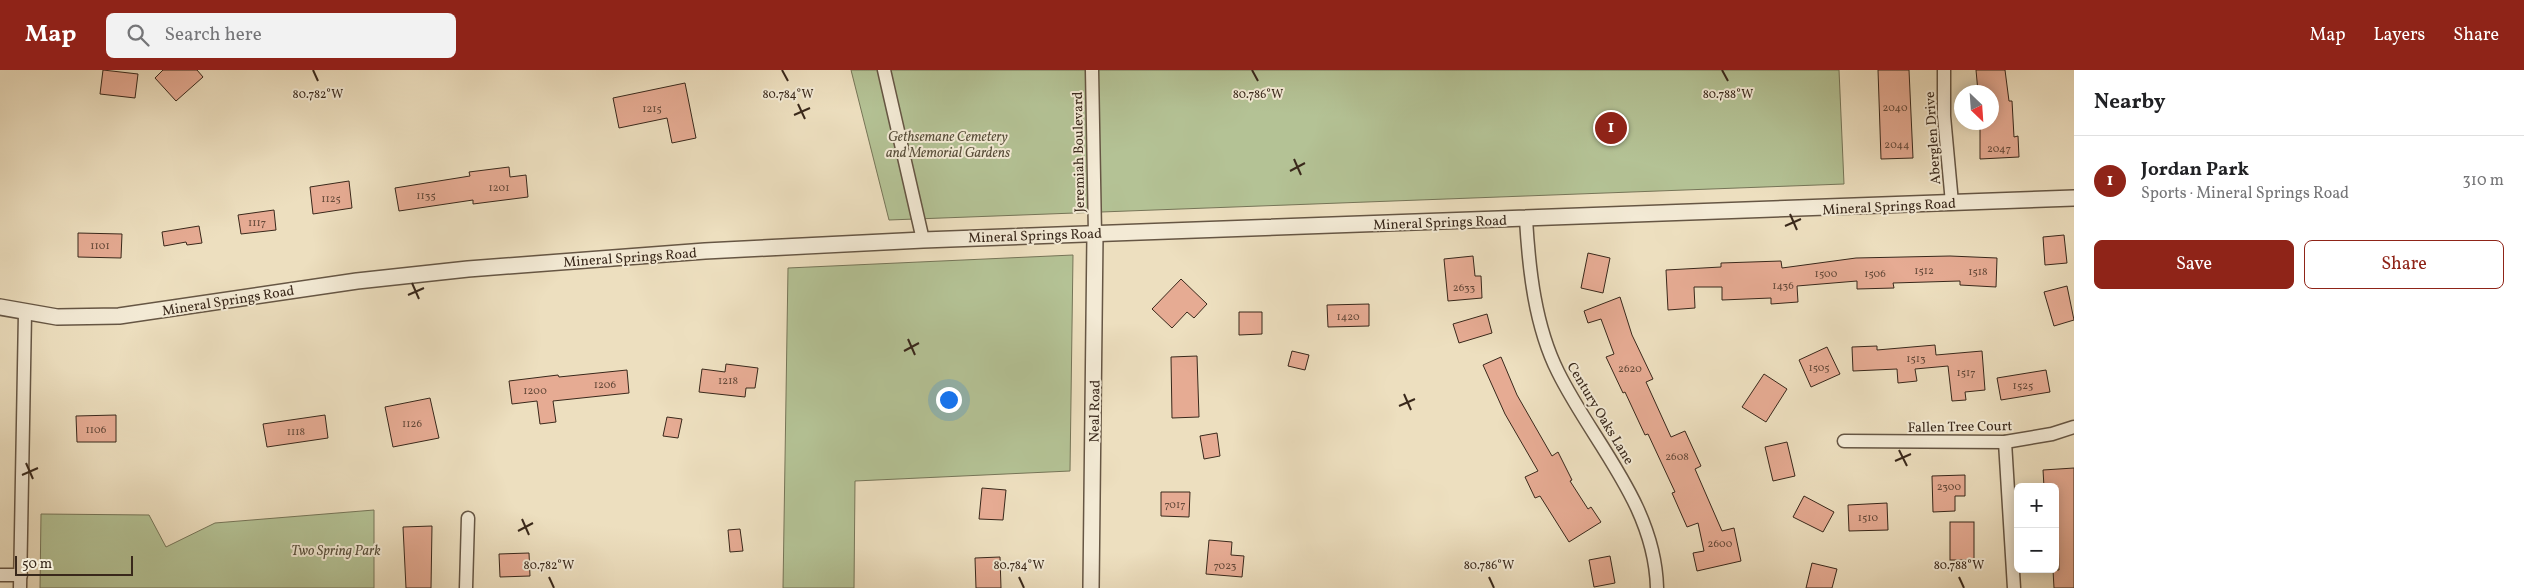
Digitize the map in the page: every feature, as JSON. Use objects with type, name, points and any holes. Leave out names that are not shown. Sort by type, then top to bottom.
[{"type":"street","points":[[884,70],[923,240]]},
{"type":"street","name":"Jeremiah Boulevard","points":[[1092,70],[1095,234]]},
{"type":"street","name":"Aberglen Drive","points":[[1944,70],[1944,116],[1952,203]]},
{"type":"street","name":"Mineral Springs Road","points":[[0,307],[25,313],[58,317],[119,316],[357,281],[458,270],[705,251],[923,240],[2074,198]]},
{"type":"street","name":"Century Oaks Lane","points":[[1526,219],[1533,287],[1543,331],[1556,369],[1570,396],[1630,492],[1650,545],[1657,588]]},
{"type":"street","name":"Neal Road","points":[[1091,588],[1095,234]]},
{"type":"street","points":[[0,575],[20,582],[25,313]]},
{"type":"street","name":"Fallen Tree Court","points":[[1844,441],[2005,442],[2052,434],[2074,427]]},
{"type":"street","points":[[2005,442],[2014,588]]},
{"type":"street","points":[[466,588],[468,518]]},
{"type":"green space","name":"Gethsemane Cemetery and Memorial Gardens","points":[[851,70],[1839,70],[1844,184],[889,220]]},
{"type":"green space","points":[[1073,255],[1070,471],[855,481],[854,588],[783,588],[788,268]]},
{"type":"green space","name":"Two Spring Park","points":[[374,510],[374,588],[40,588],[41,514],[149,515],[166,547],[215,523]]},
{"type":"building","points":[[103,70],[138,74],[135,98],[100,94]]},
{"type":"building","points":[[163,70],[197,70],[203,77],[176,101],[155,78]]},
{"type":"building","points":[[1878,70],[1909,70],[1913,158],[1881,159]]},
{"type":"building","points":[[1976,70],[2005,70],[2009,101],[2012,101],[2014,137],[2018,136],[2019,157],[1980,159],[1980,130],[1999,130],[1999,85],[1977,85]]},
{"type":"building","points":[[685,83],[696,138],[672,143],[667,118],[619,128],[613,98]]},
{"type":"building","points":[[509,167],[510,177],[526,175],[528,197],[473,204],[473,200],[399,211],[395,188],[470,176],[469,172]]},
{"type":"building","points":[[349,181],[352,208],[313,214],[310,187]]},
{"type":"building","points":[[274,210],[276,230],[241,234],[238,215]]},
{"type":"building","points":[[199,226],[202,243],[187,245],[186,242],[164,246],[162,232]]},
{"type":"building","points":[[78,233],[122,234],[121,258],[78,257]]},
{"type":"building","points":[[2064,235],[2067,263],[2045,265],[2043,237]]},
{"type":"building","points":[[1588,253],[1610,258],[1603,293],[1581,288]]},
{"type":"building","points":[[1473,256],[1475,276],[1481,276],[1482,298],[1448,301],[1444,259]]},
{"type":"building","points":[[1950,256],[1997,258],[1996,287],[1960,285],[1960,281],[1893,283],[1894,288],[1857,289],[1857,281],[1797,286],[1798,302],[1771,304],[1771,298],[1722,300],[1722,287],[1694,287],[1695,308],[1668,310],[1666,270],[1721,267],[1721,263],[1781,261],[1782,268],[1856,258]]},
{"type":"building","points":[[1181,279],[1207,304],[1194,318],[1187,312],[1172,328],[1152,309]]},
{"type":"building","points":[[2067,286],[2074,320],[2054,326],[2044,292]]},
{"type":"building","points":[[1620,297],[1632,335],[1653,379],[1646,382],[1671,437],[1685,431],[1701,466],[1695,469],[1722,531],[1734,528],[1741,561],[1697,571],[1693,553],[1704,551],[1698,523],[1687,527],[1672,493],[1675,492],[1648,434],[1645,435],[1606,357],[1614,354],[1601,319],[1588,323],[1584,311]]},
{"type":"building","points":[[1369,304],[1369,326],[1328,327],[1327,305]]},
{"type":"building","points":[[1239,312],[1262,312],[1262,334],[1239,335]]},
{"type":"building","points":[[1487,314],[1492,333],[1459,343],[1453,324]]},
{"type":"building","points":[[1935,345],[1936,355],[1982,351],[1985,390],[1965,392],[1966,400],[1952,401],[1948,366],[1915,369],[1917,381],[1898,383],[1897,369],[1853,371],[1852,347],[1877,346],[1877,350]]},
{"type":"building","points":[[1827,347],[1840,374],[1811,387],[1799,360]]},
{"type":"building","points":[[1292,351],[1309,355],[1305,370],[1288,366]]},
{"type":"building","points":[[1197,356],[1199,417],[1172,418],[1171,357]]},
{"type":"building","points":[[1501,357],[1517,395],[1552,456],[1558,452],[1572,480],[1570,481],[1588,509],[1591,507],[1601,522],[1569,542],[1540,496],[1535,498],[1525,477],[1538,471],[1505,414],[1483,365]]},
{"type":"building","points":[[726,364],[758,368],[755,388],[746,388],[745,397],[699,392],[702,369],[725,372]]},
{"type":"building","points":[[627,370],[629,393],[553,401],[556,422],[540,424],[537,401],[512,404],[509,381]]},
{"type":"building","points":[[2046,370],[2050,392],[2001,400],[1997,378]]},
{"type":"building","points":[[1764,374],[1787,389],[1766,422],[1742,407]]},
{"type":"building","points":[[430,398],[439,438],[393,447],[385,407]]},
{"type":"building","points":[[116,415],[116,442],[77,442],[76,416]]},
{"type":"building","points":[[325,415],[328,438],[267,447],[263,424]]},
{"type":"building","points":[[667,417],[682,419],[678,438],[663,436]]},
{"type":"building","points":[[1217,433],[1220,456],[1204,459],[1200,436]]},
{"type":"building","points":[[1787,442],[1795,476],[1773,481],[1765,447]]},
{"type":"building","points":[[2074,468],[2074,588],[2054,588],[2053,573],[2059,573],[2059,483],[2044,483],[2043,470]]},
{"type":"building","points":[[1965,475],[1965,496],[1955,496],[1955,511],[1933,512],[1932,476]]},
{"type":"building","points":[[982,488],[1006,490],[1003,520],[979,519]]},
{"type":"building","points":[[1161,492],[1190,492],[1189,517],[1161,516]]},
{"type":"building","points":[[1804,496],[1834,512],[1823,532],[1793,517]]},
{"type":"building","points":[[1887,503],[1888,530],[1849,531],[1848,505]]},
{"type":"building","points":[[1950,522],[1974,522],[1974,560],[1950,560]]},
{"type":"building","points":[[432,526],[431,588],[406,588],[403,527]]},
{"type":"building","points":[[740,529],[743,551],[730,552],[728,530]]},
{"type":"building","points":[[1209,540],[1232,542],[1231,555],[1244,556],[1242,577],[1206,574]]},
{"type":"building","points":[[529,553],[530,576],[500,577],[499,554]]},
{"type":"building","points":[[1610,556],[1615,583],[1594,587],[1589,560]]},
{"type":"building","points":[[1000,557],[1001,588],[976,588],[975,558]]},
{"type":"building","points":[[1812,563],[1837,569],[1832,588],[1806,588]]},
{"type":"place","name":"Jordan Park","points":[[1611,128]]}]
